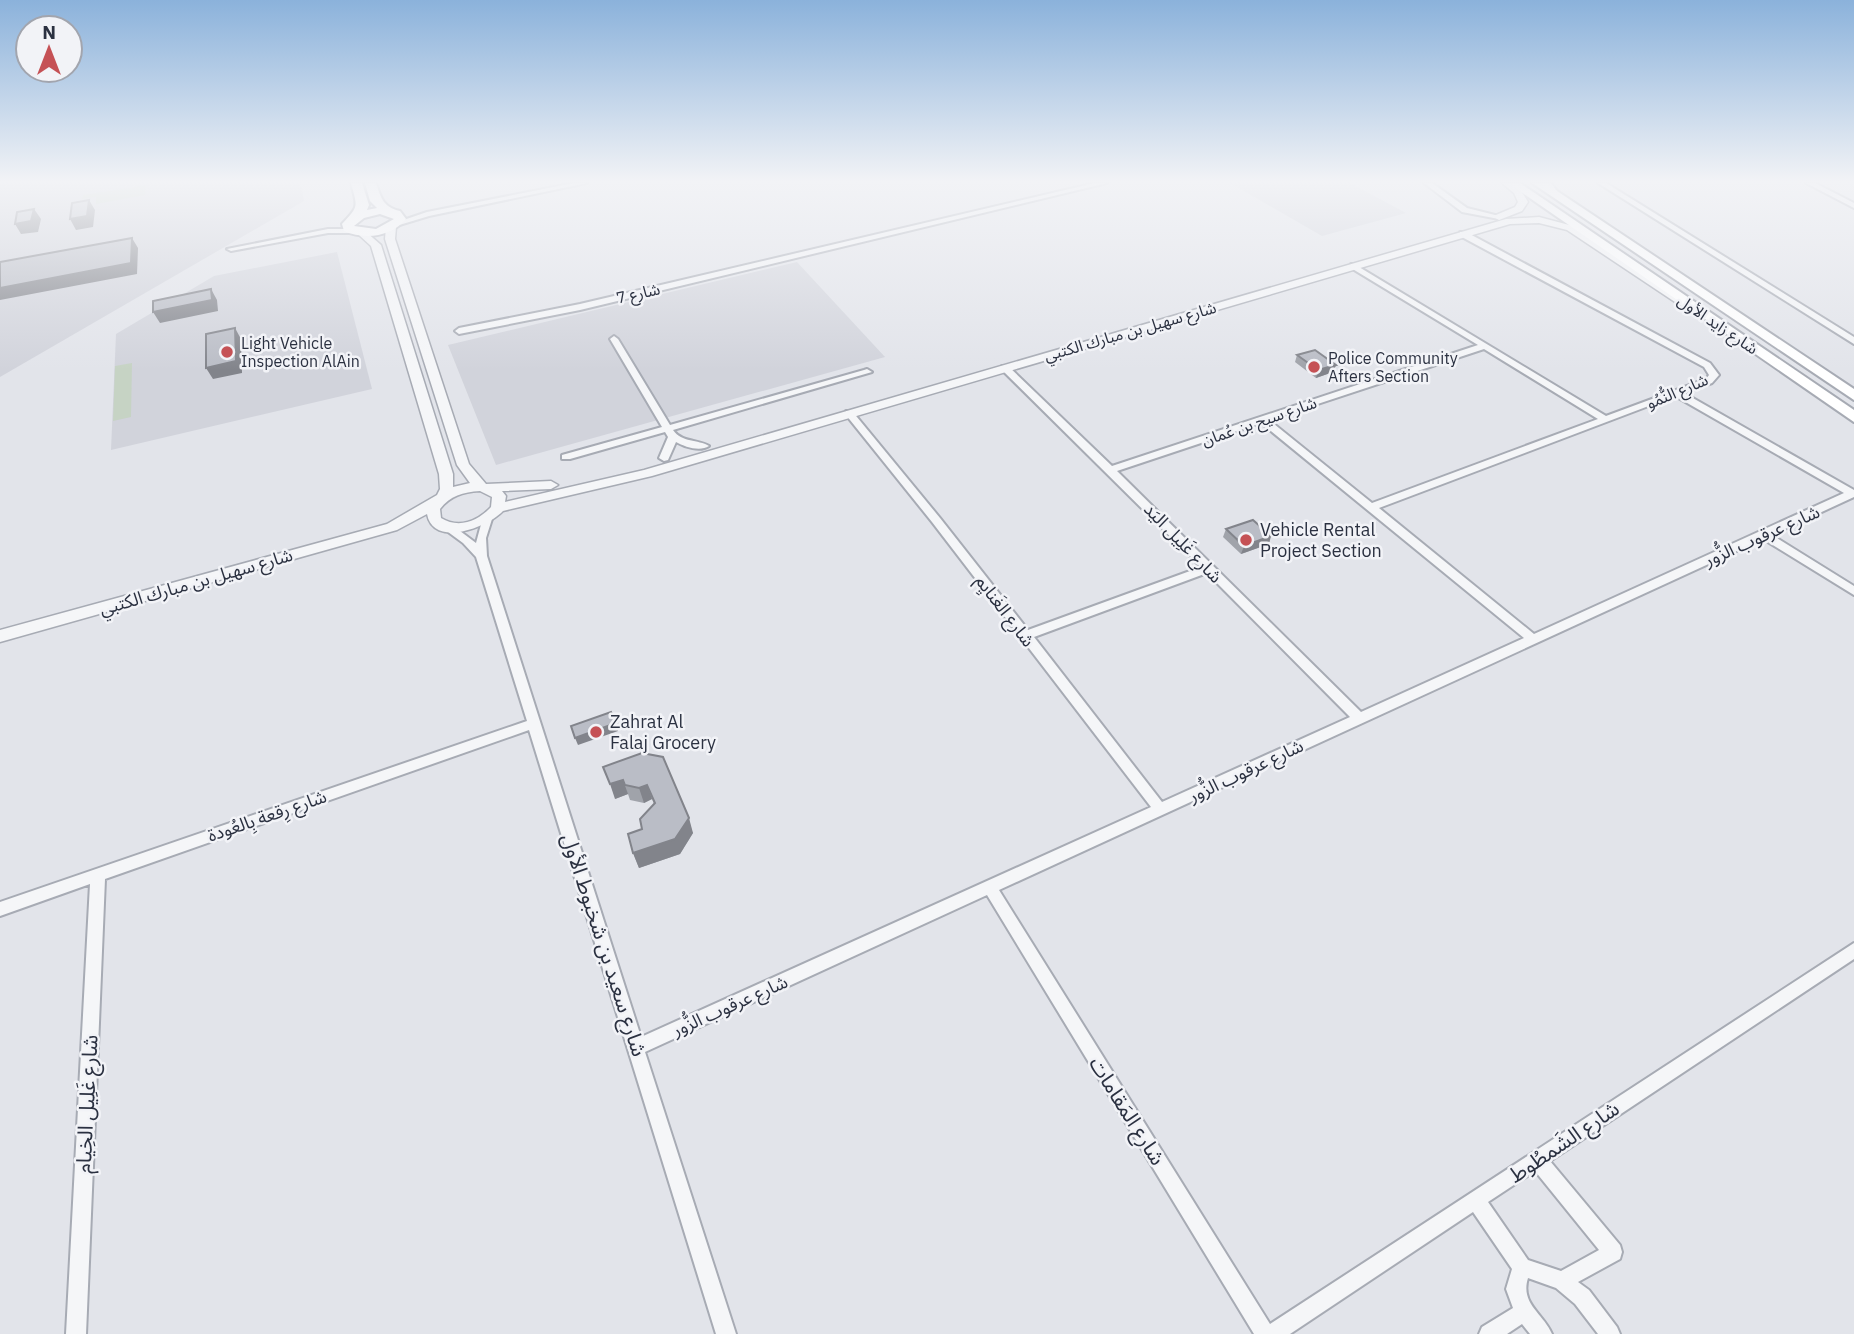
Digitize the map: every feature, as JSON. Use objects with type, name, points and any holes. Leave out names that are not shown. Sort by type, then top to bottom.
[{"type":"main road","name":"شارع زايد الأول","points":[[1604,245],[1854,417]]},
{"type":"main road","name":"شارع زايد الأول","points":[[1633,245],[1854,396]]},
{"type":"street","points":[[231,249],[251,245]]},
{"type":"street","points":[[376,245],[444,468],[447,484],[432,515],[444,526]]},
{"type":"street","points":[[392,245],[463,465],[484,488],[499,496],[498,508],[487,519]]},
{"type":"street","name":"شارع 7","points":[[459,331],[593,304],[841,245]]},
{"type":"street","name":"شارع سهيل بن مبارك الكتبي","points":[[0,636],[392,527],[460,489],[548,486],[616,472],[1413,245]]},
{"type":"street","name":"شارع سهيل بن مبارك الكتبي","points":[[498,508],[647,473],[1419,245]]},
{"type":"street","name":"شارع النُّمُو","points":[[1370,508],[1709,381],[1714,376],[1714,372],[1707,365],[1494,245]]},
{"type":"street","name":"شارع سهيل بن مبارك الكتبي","points":[[1594,245],[1737,336]]},
{"type":"street","points":[[1701,245],[1854,341]]},
{"type":"street","points":[[1354,266],[1604,419]]},
{"type":"street","points":[[614,339],[671,433],[687,443],[705,446]]},
{"type":"street","name":"شارع سيح بن عُمان","points":[[1112,469],[1485,346]]},
{"type":"street","name":"شارع غَلِيل اليَد","points":[[1004,368],[1112,469],[1207,569],[1360,719]]},
{"type":"street","points":[[566,457],[671,433],[867,372]]},
{"type":"street","points":[[1676,393],[1853,493]]},
{"type":"street","name":"شارع الغَنايِم","points":[[849,413],[1161,810]]},
{"type":"street","points":[[1263,420],[1534,640]]},
{"type":"street","points":[[664,458],[671,433]]},
{"type":"street","name":"شارع عرقوب الزُّور","points":[[638,1048],[1853,493]]},
{"type":"street","name":"شارع سهيل بن مبارك الكتبي","points":[[392,527],[468,527],[487,519]]},
{"type":"street","name":"شارع سعيد بن شخبوط الأول","points":[[487,519],[481,538],[481,556],[726,1334]]},
{"type":"street","name":"شارع سعيد بن شخبوط الأول","points":[[444,526],[467,540],[481,556]]},
{"type":"street","points":[[1764,535],[1854,591]]},
{"type":"street","points":[[1024,636],[1207,569]]},
{"type":"street","name":"شارع رِقعة بِالعُودة","points":[[0,909],[533,724]]},
{"type":"street","name":"شارع غَلِيل الخِيام","points":[[76,1334],[98,875]]},
{"type":"street","name":"شارع المَقامات","points":[[989,888],[1265,1334]]},
{"type":"street","name":"شارع الشَمطُوط","points":[[1273,1334],[1854,950]]},
{"type":"street","points":[[1537,1159],[1613,1252],[1562,1281]]},
{"type":"street","points":[[1476,1200],[1522,1267],[1562,1281],[1582,1297],[1610,1334]]},
{"type":"street","points":[[1522,1267],[1516,1289],[1524,1312],[1542,1334]]},
{"type":"street","points":[[1489,1334],[1524,1312]]},
{"type":"shaded area","points":[[0,245],[228,245],[0,377]]},
{"type":"shaded area","points":[[337,252],[372,389],[111,450],[116,334],[214,276]]},
{"type":"shaded area","points":[[797,262],[885,357],[496,465],[448,345]]},
{"type":"green space","points":[[132,363],[131,417],[113,421],[115,366]]},
{"type":"building","points":[[92,245],[132,245],[131,263],[0,288],[0,262]]},
{"type":"building","points":[[211,289],[212,300],[153,312],[153,301]]},
{"type":"building","points":[[235,328],[236,361],[206,368],[206,334]]},
{"type":"building","points":[[1315,350],[1336,365],[1318,370],[1297,355]]},
{"type":"building","points":[[1253,520],[1271,536],[1244,546],[1226,529]]},
{"type":"building","points":[[611,712],[616,723],[575,738],[571,726]]},
{"type":"building","points":[[642,753],[663,757],[689,818],[675,839],[633,853],[628,834],[642,829],[640,819],[655,803],[647,785],[639,788],[625,785],[623,780],[610,784],[603,767]]},
{"type":"place","name":"Light Vehicle Inspection AlAin","points":[[227,352]]},
{"type":"place","name":"Police Community Afters Section","points":[[1314,367]]},
{"type":"place","name":"Vehicle Rental Project Section","points":[[1246,540]]},
{"type":"place","name":"Zahrat Al Falaj Grocery","points":[[596,732]]}]
